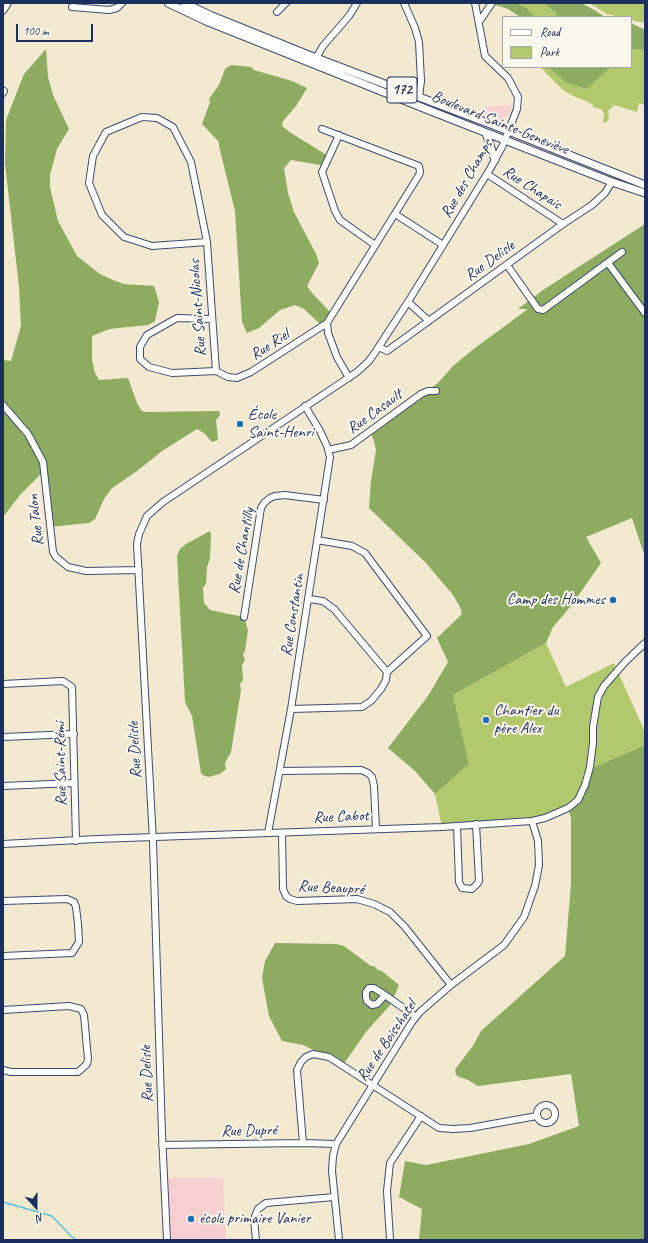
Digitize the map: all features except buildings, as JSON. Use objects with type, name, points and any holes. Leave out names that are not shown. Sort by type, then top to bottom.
[{"type":"main road","name":"Boulevard Sainte-Geneviève","points":[[168,3],[211,23],[486,133],[612,182],[645,193]]},
{"type":"main road","name":"Boulevard Sainte-Geneviève","points":[[184,3],[212,16],[316,58],[645,185]]},
{"type":"main road","points":[[486,133],[495,160]]},
{"type":"street","points":[[3,11],[8,3]]},
{"type":"street","points":[[72,7],[109,10],[117,8],[122,3]]},
{"type":"street","points":[[277,12],[286,3]]},
{"type":"street","points":[[316,58],[323,46],[353,11],[357,3]]},
{"type":"street","points":[[404,3],[415,28],[419,42],[421,82],[419,97]]},
{"type":"street","name":"Rue des Champs","points":[[357,372],[369,361],[379,347],[487,174],[505,140],[516,109],[518,97],[508,78],[485,56],[475,3]]},
{"type":"street","points":[[479,22],[492,3]]},
{"type":"street","name":"Rue Saint-Nicolas","points":[[207,242],[152,246],[124,237],[102,215],[89,182],[92,156],[106,132],[142,117],[157,118],[173,127],[191,162],[207,242],[216,371]]},
{"type":"street","points":[[322,129],[339,135],[322,172],[335,211],[340,220],[375,245]]},
{"type":"street","name":"Rue Riel","points":[[212,319],[177,318],[148,335],[140,347],[140,359],[149,367],[172,373],[216,371],[228,377],[234,378],[251,372],[327,323],[420,172],[419,166],[339,135]]},
{"type":"street","name":"Rue Chapais","points":[[487,174],[563,224]]},
{"type":"street","name":"Rue Delisle","points":[[379,347],[387,351],[563,224],[586,210],[597,201],[612,182]]},
{"type":"street","points":[[395,214],[444,245]]},
{"type":"street","points":[[507,265],[538,309],[543,310],[622,252]]},
{"type":"street","points":[[608,263],[645,313]]},
{"type":"street","points":[[408,302],[429,320]]},
{"type":"street","points":[[327,323],[328,332],[337,357],[349,378]]},
{"type":"street","name":"Rue Delisle","points":[[167,1240],[162,1145],[152,838],[137,544],[141,528],[147,516],[163,502],[357,372]]},
{"type":"street","name":"Rue Casault","points":[[328,450],[351,446],[421,394],[428,391],[436,391]]},
{"type":"street","name":"Rue Talon","points":[[3,405],[28,434],[43,462],[53,552],[56,557],[68,567],[86,571],[139,570]]},
{"type":"street","name":"Rue Constantin","points":[[268,833],[309,599],[330,457],[320,431],[305,406]]},
{"type":"street","name":"Rue de Chantilly","points":[[244,617],[261,508],[264,503],[270,498],[280,496],[324,500]]},
{"type":"street","points":[[291,708],[359,707],[365,705],[374,698],[383,686],[387,672],[427,636],[365,553],[352,546],[317,540]]},
{"type":"street","points":[[309,599],[323,601],[334,609],[387,672]]},
{"type":"street","name":"Rue Cabot","points":[[3,844],[457,826],[532,821],[556,814],[568,808],[578,800],[585,785],[590,767],[593,727],[598,697],[604,686],[626,661],[645,643]]},
{"type":"street","name":"Rue Saint-Rémi","points":[[3,684],[63,681],[72,687],[76,841]]},
{"type":"street","points":[[3,737],[74,734]]},
{"type":"street","points":[[280,771],[361,770],[368,773],[372,777],[374,786],[376,829]]},
{"type":"street","points":[[3,786],[74,783]]},
{"type":"street","name":"Rue de Boischatel","points":[[339,1240],[332,1171],[333,1156],[336,1144],[416,1017],[428,1004],[450,985],[504,944],[524,916],[535,886],[539,865],[538,842],[532,821]]},
{"type":"street","points":[[457,826],[459,882],[462,888],[472,889],[479,881],[476,824]]},
{"type":"street","name":"Rue Beaupré","points":[[282,833],[283,890],[286,896],[297,901],[357,899],[385,909],[405,927],[450,985]]},
{"type":"street","points":[[3,901],[66,899],[74,902],[76,907],[79,942],[72,953],[3,956]]},
{"type":"street","points":[[385,995],[416,1017]]},
{"type":"street","points":[[3,1010],[69,1006],[81,1009],[84,1015],[88,1059],[87,1064],[78,1072],[11,1072],[3,1070]]},
{"type":"street","points":[[303,1143],[297,1070],[301,1062],[306,1057],[313,1054],[321,1054],[329,1057],[439,1128],[462,1129],[537,1116]]},
{"type":"street","points":[[390,1240],[387,1191],[390,1163],[421,1116]]},
{"type":"street","name":"Rue Dupré","points":[[162,1145],[336,1144]]},
{"type":"street","points":[[256,1240],[254,1219],[258,1209],[266,1203],[334,1197]]},
{"type":"shaded area","points":[[512,105],[508,116],[506,115],[505,121],[500,122],[484,117],[485,107]]},
{"type":"shaded area","points":[[167,1178],[223,1178],[226,1240],[170,1240]]},
{"type":"green space","points":[[489,3],[517,3],[526,8],[535,16],[518,16],[508,9]]},
{"type":"green space","points":[[517,3],[543,3],[555,12],[557,16],[535,16],[526,8]]},
{"type":"green space","points":[[543,3],[581,3],[603,16],[557,16],[555,12]]},
{"type":"green space","points":[[589,3],[645,3],[645,23],[632,20],[632,16],[616,16],[607,14]]},
{"type":"green space","points":[[632,24],[645,30],[645,50],[632,49]]},
{"type":"green space","points":[[46,49],[48,77],[53,95],[69,129],[57,149],[50,175],[50,187],[58,221],[77,256],[100,274],[113,280],[124,284],[154,286],[159,302],[155,321],[148,325],[109,329],[92,336],[92,360],[95,373],[99,380],[128,378],[137,403],[144,412],[219,411],[220,415],[216,420],[218,440],[212,442],[204,433],[197,429],[162,451],[111,489],[104,499],[95,519],[89,523],[49,527],[42,476],[40,475],[20,495],[3,517],[3,360],[11,361],[21,326],[19,287],[5,164],[6,120],[24,74]]},
{"type":"green space","points":[[632,49],[645,50],[645,105],[639,103],[637,112],[614,105],[608,111],[609,118],[607,122],[603,123],[604,113],[601,109],[593,107],[593,105],[586,101],[563,90],[541,68],[548,68],[553,71],[566,83],[587,89],[610,68],[632,68]]},
{"type":"green space","points":[[231,65],[251,67],[254,70],[292,81],[307,88],[296,106],[283,121],[282,126],[330,157],[326,166],[291,160],[284,168],[288,193],[294,212],[316,254],[319,263],[307,286],[332,314],[322,326],[304,309],[295,305],[280,310],[259,328],[247,333],[242,322],[235,211],[219,142],[202,124],[210,102],[209,99],[219,85],[225,69]]},
{"type":"green space","points":[[548,68],[610,68],[587,89],[566,83]]},
{"type":"green space","points":[[645,224],[645,553],[632,518],[586,537],[601,563],[571,606],[553,627],[546,643],[453,695],[469,764],[435,794],[415,771],[388,748],[428,696],[448,662],[437,638],[462,614],[453,595],[426,563],[369,508],[371,481],[376,450],[370,431],[438,383],[453,366],[528,309],[518,309],[543,290]]},
{"type":"green space","points":[[210,531],[210,558],[207,567],[206,584],[203,588],[204,603],[210,610],[244,617],[248,630],[243,655],[245,660],[242,665],[243,680],[240,684],[241,690],[231,752],[225,763],[226,769],[220,774],[208,777],[201,773],[192,716],[185,702],[177,556],[180,549],[186,544]]},
{"type":"green space","points":[[546,643],[566,687],[614,663],[645,732],[645,745],[590,769],[578,800],[568,808],[532,821],[442,827],[435,794],[469,764],[453,695]]},
{"type":"green space","points":[[645,745],[645,1240],[419,1240],[422,1209],[399,1197],[405,1161],[426,1165],[451,1160],[529,1144],[579,1126],[571,1074],[478,1086],[457,1076],[455,1072],[456,1068],[473,1046],[481,1031],[565,956],[571,884],[571,818],[568,808],[578,800],[590,769]]},
{"type":"green space","points":[[275,943],[336,944],[344,946],[371,966],[374,966],[378,970],[382,971],[399,985],[391,1004],[366,1032],[343,1065],[303,1045],[282,1041],[269,1016],[262,978],[265,961]]},
{"type":"waterway","points":[[3,1202],[52,1216],[71,1236],[77,1240]]},
{"type":"place","name":"École Saint-Henri","points":[[240,424]]},
{"type":"place","name":"Camp des Hommes","points":[[613,600]]},
{"type":"place","name":"Chantier du père Alex","points":[[486,720]]},
{"type":"place","name":"école primaire Vanier","points":[[191,1219]]}]
